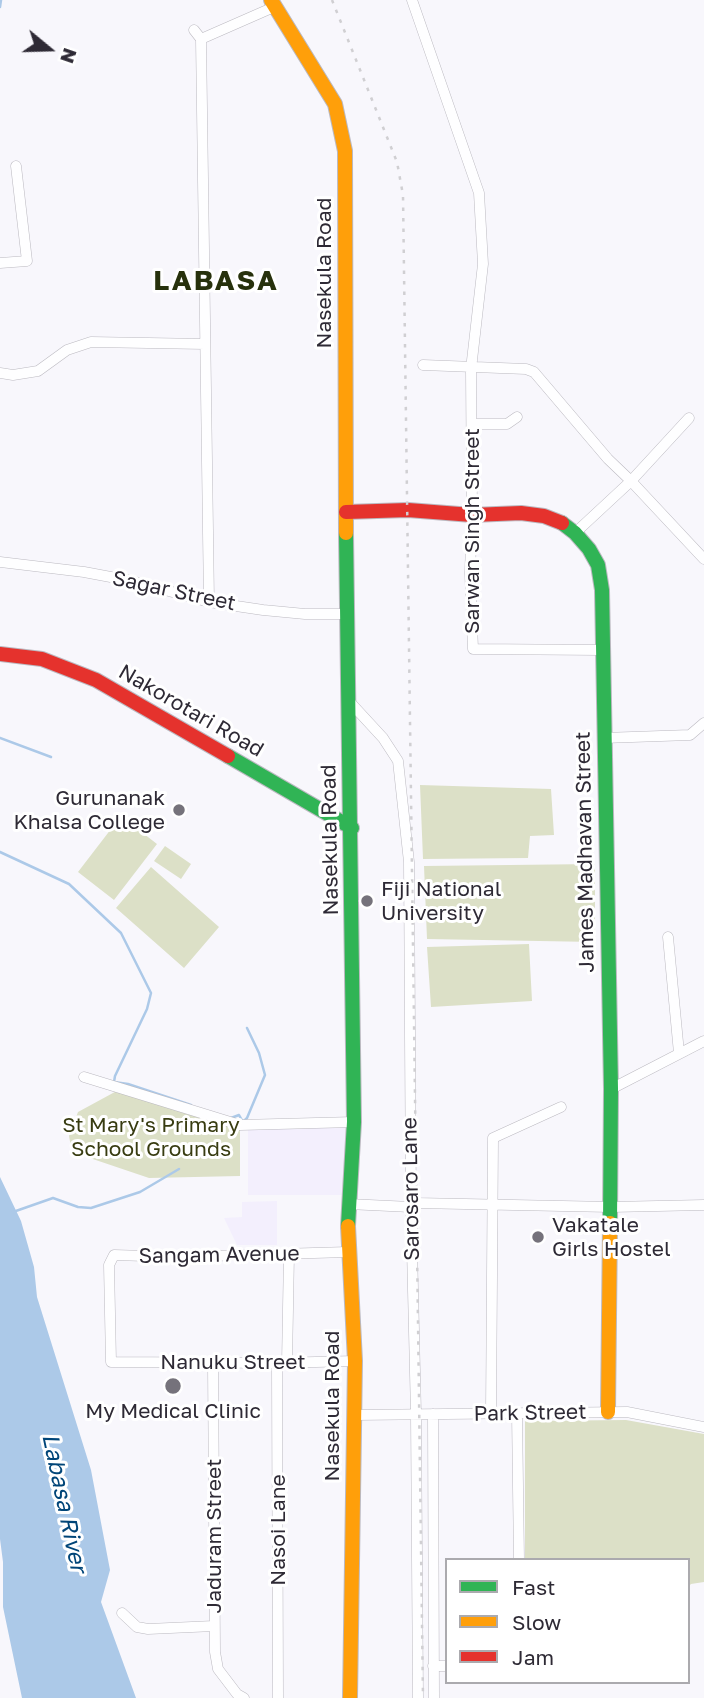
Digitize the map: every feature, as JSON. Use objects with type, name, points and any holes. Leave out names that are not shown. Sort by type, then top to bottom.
[{"type":"main road","name":"Nasekula Road","points":[[273,4],[335,104],[343,132],[354,1122],[348,1204],[348,1252],[355,1361],[350,1698]]},
{"type":"main road","name":"James Madhavan Street","points":[[346,512],[408,510],[472,515],[531,513],[563,524],[575,533],[598,565],[603,590],[603,738],[611,1089],[608,1412]]},
{"type":"main road","name":"Nakorotari Road","points":[[0,654],[42,659],[96,680],[352,828]]},
{"type":"street","name":"Sarwan Singh Street","points":[[412,0],[479,193],[483,264],[471,369],[470,573],[473,649],[602,650]]},
{"type":"street","points":[[201,39],[273,4]]},
{"type":"street","points":[[194,30],[201,39],[209,602]]},
{"type":"street","points":[[0,263],[27,261],[16,166]]},
{"type":"street","points":[[0,373],[13,375],[38,371],[67,349],[91,342],[205,344]]},
{"type":"street","points":[[423,365],[471,369],[526,369],[534,372],[608,459],[704,559]]},
{"type":"street","points":[[472,424],[507,424],[517,417]]},
{"type":"street","points":[[575,533],[631,481],[689,418]]},
{"type":"street","name":"Sagar Street","points":[[0,562],[132,581],[209,602],[305,614],[348,614]]},
{"type":"street","name":"Sarosaro Lane","points":[[348,699],[383,738],[398,761],[408,862],[418,1698]]},
{"type":"street","points":[[603,738],[690,734],[704,723]]},
{"type":"street","points":[[668,937],[679,1053]]},
{"type":"street","points":[[611,1089],[704,1041]]},
{"type":"street","points":[[84,1077],[240,1125],[354,1122]]},
{"type":"street","points":[[491,1413],[493,1139],[561,1107]]},
{"type":"street","points":[[348,1204],[611,1207],[704,1205]]},
{"type":"street","name":"Sangam Avenue","points":[[111,1362],[109,1265],[114,1255],[177,1257],[348,1252]]},
{"type":"street","name":"Nasoi Lane","points":[[278,1698],[282,1363],[289,1254]]},
{"type":"street","name":"Nanuku Street","points":[[111,1362],[355,1361]]},
{"type":"street","name":"Jaduram Street","points":[[213,1363],[215,1652],[218,1670],[237,1694],[244,1698]]},
{"type":"street","name":"Park Street","points":[[355,1415],[608,1412],[643,1414],[704,1427]]},
{"type":"street","points":[[517,1413],[519,1558]]},
{"type":"street","points":[[433,1414],[433,1698]]},
{"type":"street","points":[[122,1614],[137,1627],[148,1629],[214,1626]]},
{"type":"street","points":[[433,1666],[445,1666]]},
{"type":"shaded area","points":[[345,1125],[345,1195],[248,1195],[248,1126]]},
{"type":"shaded area","points":[[277,1201],[277,1245],[237,1245],[224,1218],[242,1217],[242,1202]]},
{"type":"green space","points":[[420,785],[551,789],[554,835],[530,836],[528,858],[423,859]]},
{"type":"green space","points":[[121,816],[157,844],[114,900],[78,872]]},
{"type":"green space","points":[[165,846],[191,864],[181,879],[154,861]]},
{"type":"green space","points":[[595,864],[595,942],[427,939],[424,866]]},
{"type":"green space","points":[[151,867],[219,927],[184,968],[116,908]]},
{"type":"green space","points":[[529,944],[532,1001],[431,1007],[427,947]]},
{"type":"green space","name":"St Mary's Primary School Grounds","points":[[124,1087],[240,1125],[240,1176],[149,1178],[72,1152],[69,1136],[78,1112]]},
{"type":"green space","points":[[626,1420],[704,1434],[704,1582],[690,1585],[690,1558],[525,1558],[525,1421]]},
{"type":"water","name":"Labasa River","points":[[0,1177],[21,1221],[34,1267],[37,1297],[91,1470],[110,1570],[101,1602],[136,1698],[22,1698],[3,1607],[0,1539]]},
{"type":"waterway","points":[[0,7],[1,0]]},
{"type":"waterway","points":[[0,738],[51,757]]},
{"type":"waterway","points":[[0,852],[69,884],[121,933],[151,993],[147,1009],[114,1082],[191,1105]]},
{"type":"waterway","points":[[231,1118],[239,1115],[243,1122],[247,1118],[265,1075],[259,1053],[247,1028]]},
{"type":"waterway","points":[[13,1212],[53,1198],[78,1207],[91,1208],[140,1192],[179,1169]]},
{"type":"railway","points":[[332,0],[397,162],[403,195],[423,1698]]},
{"type":"traffic: fast","points":[[562,523],[589,549],[598,565],[602,590],[611,1089],[610,1223]]},
{"type":"traffic: fast","points":[[346,533],[354,1122],[348,1226]]},
{"type":"traffic: fast","points":[[228,756],[352,828]]},
{"type":"traffic: slow","points":[[271,0],[335,104],[345,151],[346,533]]},
{"type":"traffic: slow","points":[[608,1412],[610,1223]]},
{"type":"traffic: slow","points":[[348,1226],[355,1361],[350,1698]]},
{"type":"traffic: jam","points":[[346,512],[408,510],[472,515],[521,513],[544,516],[562,523]]},
{"type":"traffic: jam","points":[[0,654],[42,659],[96,680],[228,756]]},
{"type":"place","name":"Gurunanak Khalsa College","points":[[179,810]]},
{"type":"place","name":"Fiji National University","points":[[367,901]]},
{"type":"place","name":"Vakatale Girls Hostel","points":[[538,1237]]},
{"type":"place","name":"My Medical Clinic","points":[[173,1386]]},
{"type":"district","name":"LABASA","points":[[216,281]]}]
